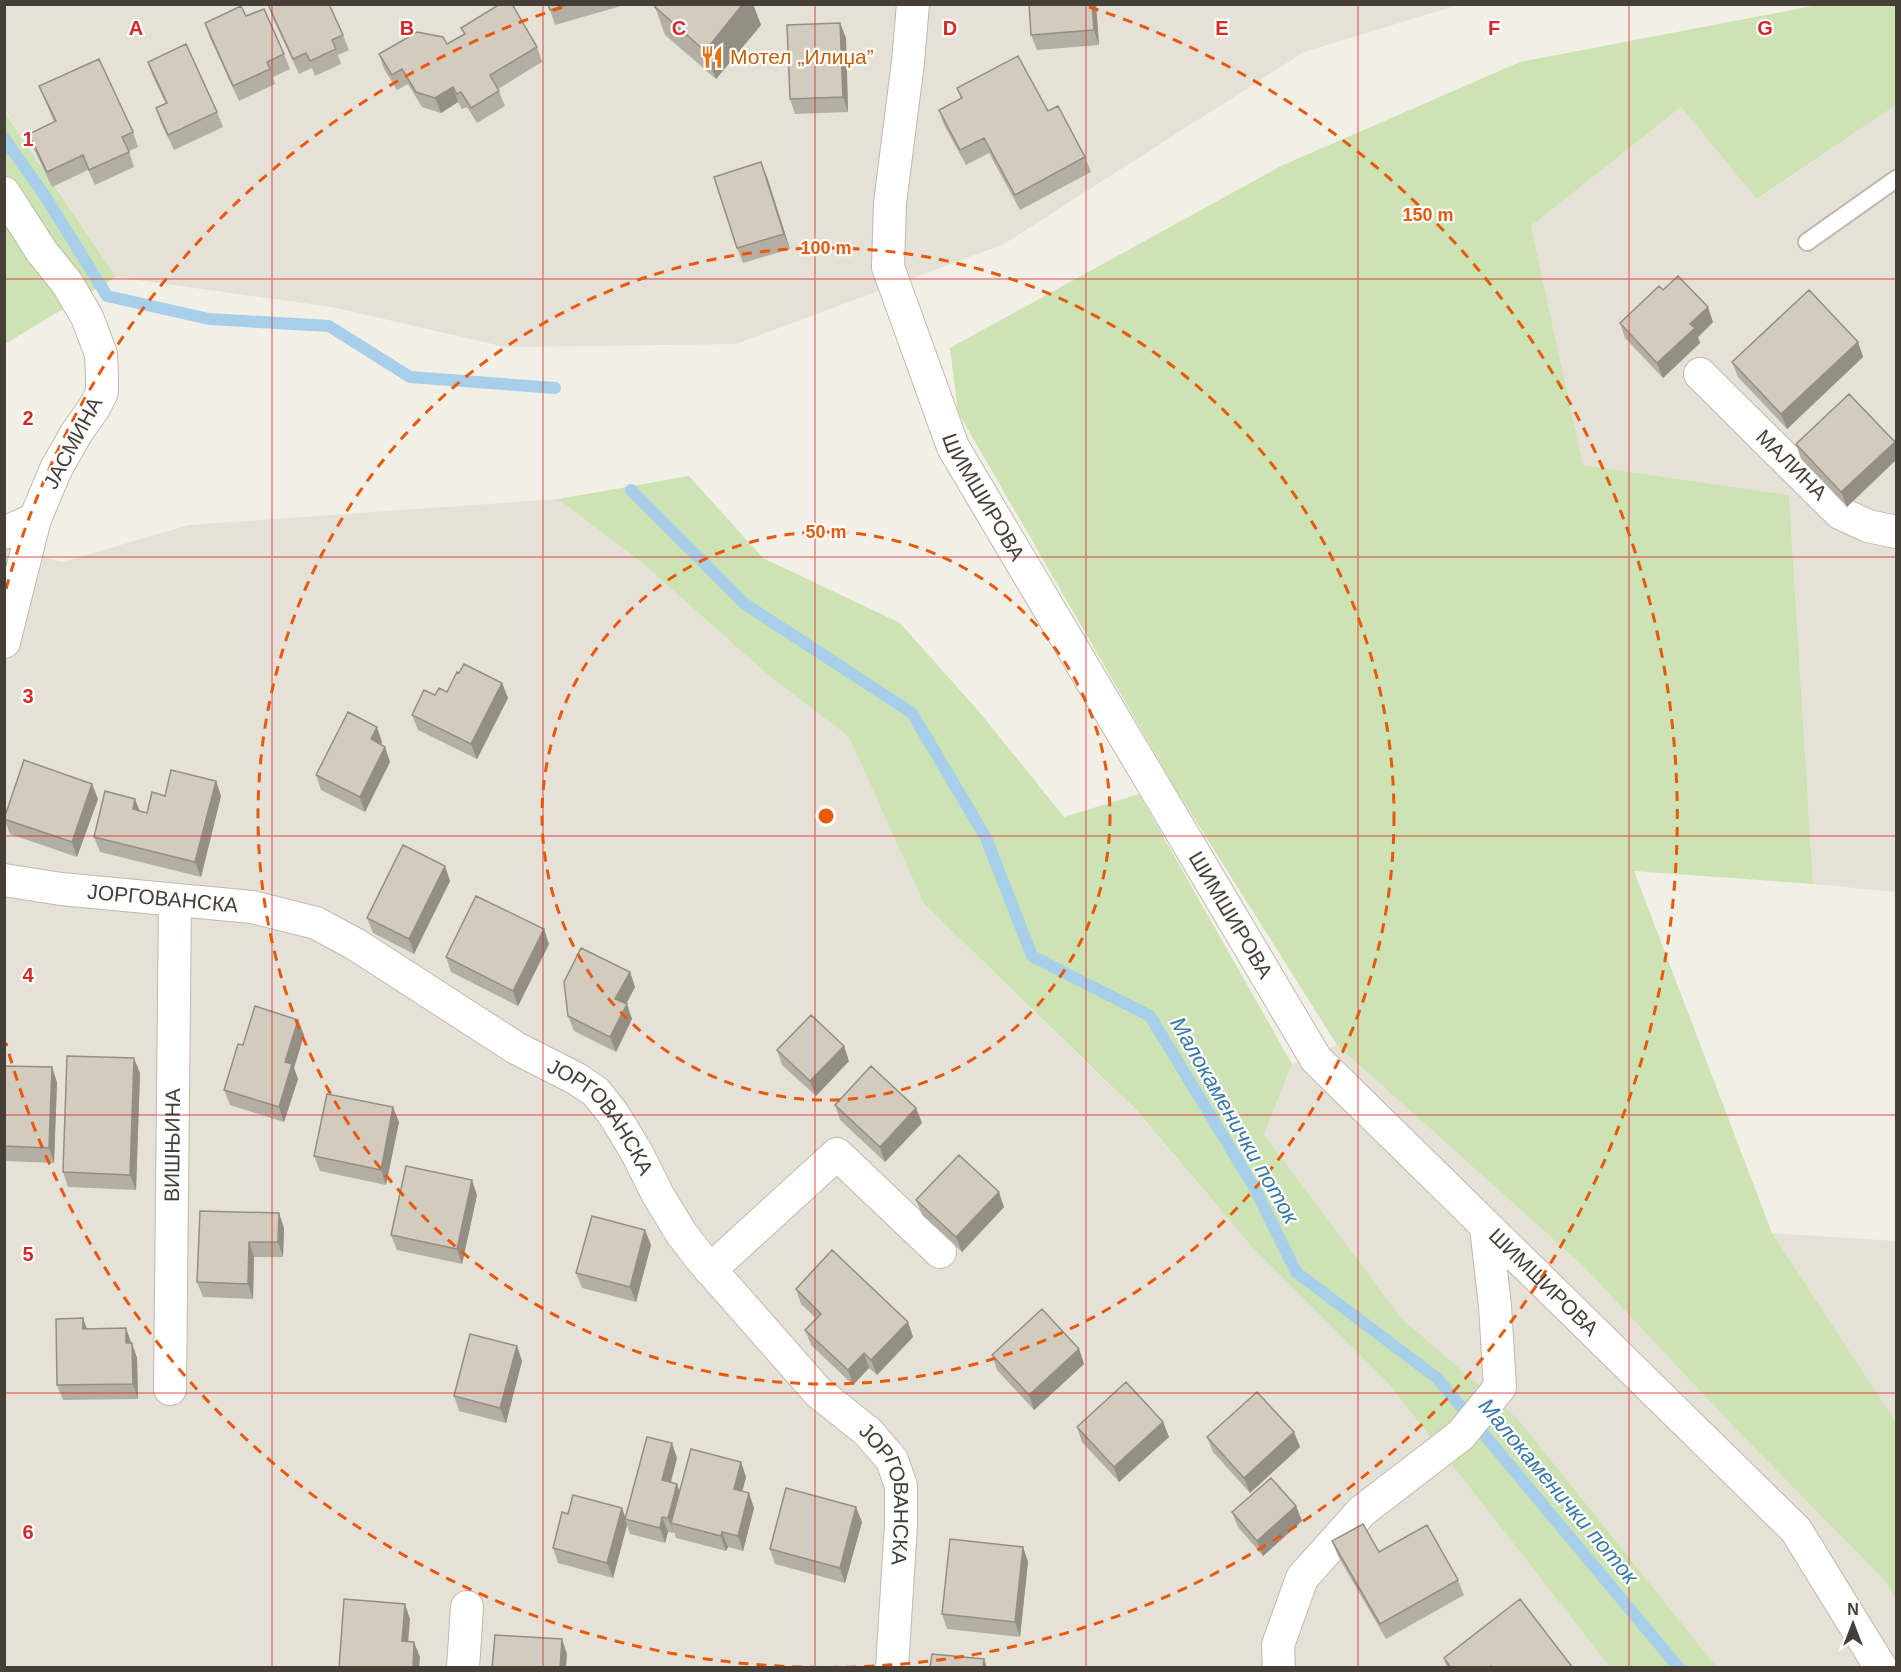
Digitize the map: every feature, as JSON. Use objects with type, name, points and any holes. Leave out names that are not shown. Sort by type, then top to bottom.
[{"type":"street","name":"ШИМШИРОВА","points":[[913,4],[890,203],[888,267],[953,447],[1316,1059],[1796,1530],[1881,1668]]},
{"type":"street","name":"ЈАСМИНА","points":[[4,193],[42,252],[67,283],[87,317],[101,354],[102,392],[94,408],[76,432],[56,469],[35,519],[4,642]]},
{"type":"street","name":"МАЛИНА","points":[[1700,374],[1840,513],[1868,526],[1896,532]]},
{"type":"street","points":[[4,533],[35,519]]},
{"type":"street","name":"ЈОРГОВАНСКА","points":[[4,880],[60,890],[252,907],[316,923],[355,944],[516,1048],[577,1079],[596,1092],[614,1115],[637,1153],[657,1195],[681,1233],[710,1270],[819,1393],[867,1432],[892,1460],[900,1486],[892,1668]]},
{"type":"street","name":"ВИШЊИНА","points":[[170,1389],[175,900]]},
{"type":"street","points":[[710,1270],[837,1154],[940,1252]]},
{"type":"street","points":[[1280,1668],[1278,1645],[1302,1578],[1362,1511],[1461,1435],[1500,1387],[1495,1306],[1486,1227]]},
{"type":"street","points":[[463,1668],[467,1607]]},
{"type":"lane","points":[[1807,242],[1896,179]]},
{"type":"shaded area","points":[[4,5],[1458,5],[1304,52],[1004,244],[736,344],[505,347],[332,307],[116,277],[5,111]]},
{"type":"shaded area","points":[[1896,105],[1896,892],[1813,884],[1789,495],[1583,465],[1531,226],[1681,107],[1758,199]]},
{"type":"shaded area","points":[[558,499],[641,562],[767,674],[849,737],[924,904],[1137,1112],[1253,1248],[1388,1383],[1610,1667],[5,1668],[5,548],[62,562],[189,525]]},
{"type":"shaded area","points":[[1337,1045],[1584,1267],[1733,1426],[1887,1583],[1896,1601],[1896,1667],[1717,1667],[1518,1419],[1401,1318],[1264,1134],[1292,1064]]},
{"type":"shaded area","points":[[1772,1233],[1896,1241],[1896,1422]]},
{"type":"green space","points":[[1818,5],[1896,5],[1896,105],[1757,199],[1681,107],[1531,226],[1583,465],[1789,495],[1813,884],[1634,871],[1772,1233],[1896,1422],[1896,1601],[1887,1583],[1733,1426],[1584,1267],[1337,1045],[1172,783],[958,412],[950,348],[1281,166],[1520,62]]},
{"type":"green space","points":[[4,111],[116,277],[5,344],[4,344]]},
{"type":"green space","points":[[689,476],[763,558],[900,623],[981,714],[1064,817],[1139,794],[1292,1064],[1264,1134],[1401,1318],[1518,1419],[1717,1667],[1610,1667],[1388,1383],[1253,1248],[1137,1111],[924,904],[849,737],[767,674],[641,562],[558,499]]},
{"type":"building","points":[[268,4],[329,4],[343,35],[332,40],[336,49],[310,61],[306,53],[293,59]]},
{"type":"building","points":[[500,4],[512,4],[537,47],[490,75],[499,91],[471,108],[461,92],[457,94],[453,87],[435,98],[416,92],[402,69],[392,75],[379,54],[417,32],[443,37],[447,44],[465,34],[461,28]]},
{"type":"building","points":[[548,4],[568,4],[550,10]]},
{"type":"building","points":[[657,4],[743,4],[705,51],[655,7]]},
{"type":"building","points":[[1029,4],[1092,4],[1094,30],[1031,35]]},
{"type":"building","points":[[241,6],[246,16],[264,9],[284,54],[267,62],[270,69],[233,86],[205,23]]},
{"type":"building","points":[[840,23],[843,97],[790,99],[787,25]]},
{"type":"building","points":[[186,44],[217,112],[168,135],[156,108],[167,103],[148,62]]},
{"type":"building","points":[[1018,56],[1048,111],[1058,106],[1085,157],[1015,195],[984,138],[960,150],[939,110],[962,98],[957,88]]},
{"type":"building","points":[[99,59],[133,132],[122,137],[129,152],[89,170],[83,155],[47,172],[29,134],[56,121],[39,86]]},
{"type":"building","points":[[761,162],[784,234],[737,248],[714,177]]},
{"type":"building","points":[[1678,276],[1708,307],[1690,324],[1695,328],[1657,363],[1620,323],[1659,286],[1663,290]]},
{"type":"building","points":[[1809,290],[1858,342],[1781,414],[1732,362]]},
{"type":"building","points":[[1849,394],[1895,442],[1841,492],[1796,444]]},
{"type":"building","points":[[464,664],[502,683],[471,744],[412,715],[424,690],[435,695],[439,688],[447,692],[457,672],[459,673]]},
{"type":"building","points":[[348,712],[377,727],[371,739],[385,747],[360,797],[316,775]]},
{"type":"building","points":[[24,760],[92,784],[72,842],[4,819]]},
{"type":"building","points":[[171,770],[216,781],[195,862],[94,837],[105,791],[135,799],[133,809],[147,813],[152,792],[165,796]]},
{"type":"building","points":[[403,845],[445,866],[409,939],[367,918]]},
{"type":"building","points":[[476,896],[544,929],[513,991],[446,957]]},
{"type":"building","points":[[581,948],[630,972],[615,999],[627,1004],[610,1037],[568,1016],[564,982]]},
{"type":"building","points":[[255,1006],[298,1020],[285,1062],[292,1064],[279,1107],[224,1090],[238,1044],[243,1045]]},
{"type":"building","points":[[811,1015],[844,1046],[810,1081],[777,1050]]},
{"type":"building","points":[[67,1056],[134,1058],[130,1175],[63,1172]]},
{"type":"building","points":[[4,1066],[52,1067],[49,1148],[4,1146]]},
{"type":"building","points":[[871,1066],[916,1108],[880,1147],[835,1105]]},
{"type":"building","points":[[327,1094],[393,1107],[381,1170],[314,1156]]},
{"type":"building","points":[[959,1155],[999,1192],[956,1237],[916,1200]]},
{"type":"building","points":[[406,1166],[472,1180],[457,1249],[391,1235]]},
{"type":"building","points":[[200,1211],[279,1213],[278,1242],[249,1242],[248,1284],[197,1282]]},
{"type":"building","points":[[592,1216],[645,1230],[630,1287],[576,1273]]},
{"type":"building","points":[[832,1250],[908,1322],[871,1360],[864,1353],[848,1370],[805,1330],[821,1314],[796,1289]]},
{"type":"building","points":[[1042,1309],[1079,1349],[1029,1395],[992,1355]]},
{"type":"building","points":[[83,1318],[83,1329],[126,1328],[126,1343],[132,1343],[133,1384],[57,1385],[56,1319]]},
{"type":"building","points":[[470,1334],[517,1346],[500,1408],[454,1396]]},
{"type":"building","points":[[1126,1382],[1163,1422],[1114,1467],[1077,1427]]},
{"type":"building","points":[[1257,1392],[1294,1432],[1244,1478],[1207,1437]]},
{"type":"building","points":[[647,1437],[672,1443],[662,1480],[677,1484],[668,1518],[662,1517],[660,1528],[625,1519]]},
{"type":"building","points":[[691,1449],[741,1462],[734,1489],[749,1493],[738,1536],[722,1532],[721,1536],[671,1523]]},
{"type":"building","points":[[1271,1478],[1296,1506],[1257,1541],[1232,1512]]},
{"type":"building","points":[[786,1488],[856,1507],[840,1568],[770,1549]]},
{"type":"building","points":[[573,1495],[622,1508],[607,1563],[553,1548],[562,1512],[568,1514]]},
{"type":"building","points":[[1363,1524],[1379,1552],[1427,1525],[1458,1580],[1380,1624],[1332,1541]]},
{"type":"building","points":[[950,1539],[1023,1547],[1015,1622],[942,1614]]},
{"type":"building","points":[[344,1599],[405,1604],[402,1641],[414,1642],[413,1668],[339,1668]]},
{"type":"building","points":[[1520,1599],[1573,1668],[1493,1668],[1491,1666],[1489,1668],[1451,1668],[1444,1658]]},
{"type":"building","points":[[495,1635],[562,1639],[560,1668],[492,1668]]},
{"type":"building","points":[[932,1654],[984,1659],[983,1668],[930,1668]]},
{"type":"waterway","name":"Малокаменички поток","points":[[4,138],[45,196],[107,296],[209,319],[329,326],[410,377],[555,388]]},
{"type":"waterway","name":"Малокаменички поток","points":[[631,490],[745,604],[912,713],[986,838],[1032,956],[1150,1016],[1254,1187],[1296,1272],[1437,1378],[1679,1668]]},
{"type":"place","name":"Мотел „Илиџа”","points":[[712,57]]}]
